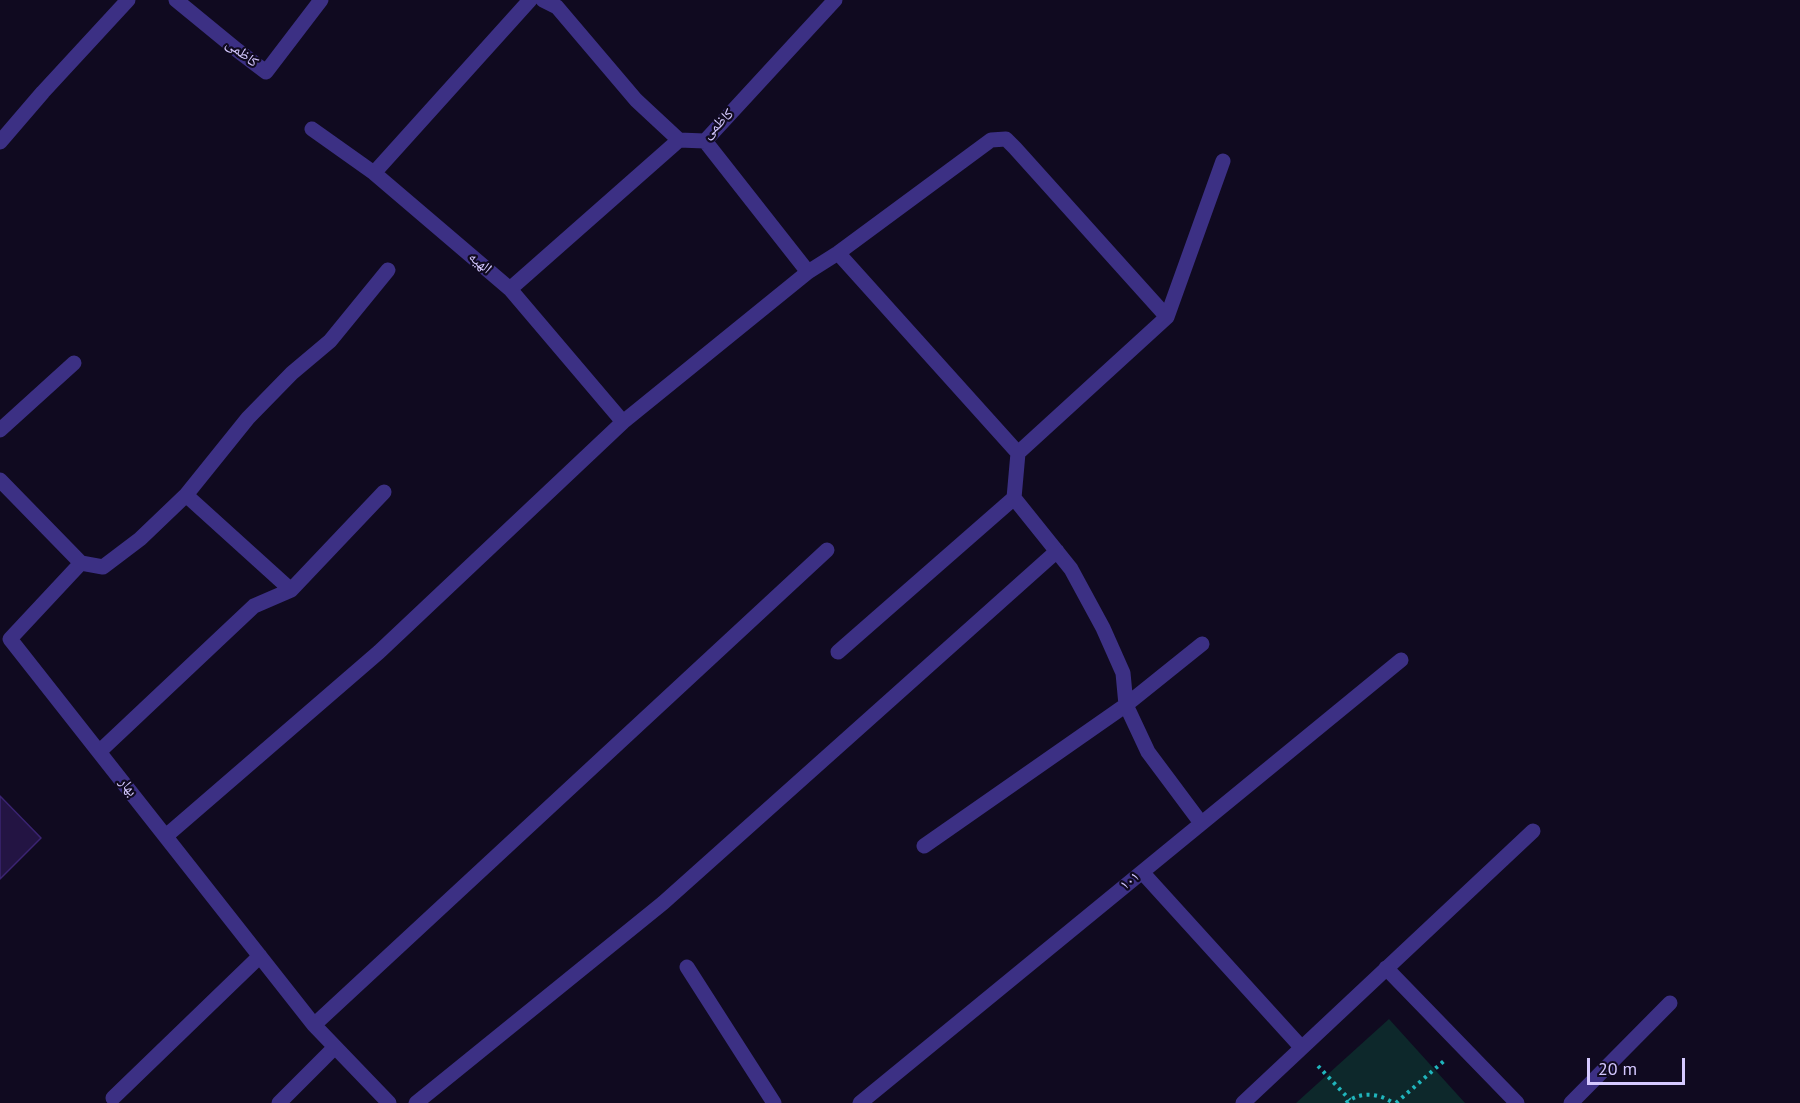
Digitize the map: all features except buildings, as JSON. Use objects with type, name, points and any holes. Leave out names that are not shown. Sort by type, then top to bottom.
[{"type":"street","points":[[0,142],[128,0]]},
{"type":"street","name":"کاظمی","points":[[176,0],[266,72],[321,0]]},
{"type":"street","points":[[374,173],[530,0]]},
{"type":"street","name":"کاظمی","points":[[543,0],[557,7],[636,100],[679,140],[705,141],[835,0]]},
{"type":"street","name":"الهیه","points":[[312,129],[374,173],[510,289],[623,422]]},
{"type":"street","points":[[166,836],[379,652],[623,422],[808,272],[838,253],[991,140],[1006,139],[1167,317]]},
{"type":"street","points":[[510,289],[679,140]]},
{"type":"street","points":[[705,141],[808,272]]},
{"type":"street","points":[[838,652],[1014,498],[1018,453],[1167,317],[1223,161]]},
{"type":"street","points":[[838,253],[1018,453]]},
{"type":"street","points":[[0,480],[81,563],[103,567],[140,539],[186,495],[248,418],[292,373],[330,341],[388,270]]},
{"type":"street","points":[[0,430],[74,363]]},
{"type":"street","points":[[100,751],[254,606],[291,590],[384,492]]},
{"type":"street","points":[[186,495],[291,590]]},
{"type":"street","points":[[1014,498],[1071,569],[1103,628],[1123,673],[1126,705],[1149,752],[1200,823]]},
{"type":"street","points":[[314,1025],[827,550]]},
{"type":"street","points":[[416,1103],[663,903],[1057,551]]},
{"type":"street","name":"بهار","points":[[81,563],[10,639],[314,1025],[389,1103]]},
{"type":"street","points":[[924,846],[1126,705],[1202,644]]},
{"type":"street","name":"۱۰۱","points":[[860,1103],[1401,660]]},
{"type":"street","points":[[1243,1103],[1533,831]]},
{"type":"street","points":[[1142,872],[1301,1047]]},
{"type":"street","points":[[113,1098],[260,956]]},
{"type":"street","points":[[687,967],[774,1103]]},
{"type":"street","points":[[1386,968],[1517,1103]]},
{"type":"street","points":[[1571,1103],[1670,1003]]},
{"type":"street","points":[[279,1103],[335,1047]]},
{"type":"path","points":[[1301,1047],[1348,1101],[1361,1095],[1373,1094],[1394,1103],[1461,1045]]},
{"type":"green space","points":[[1389,1019],[1465,1103],[1296,1103]]}]
